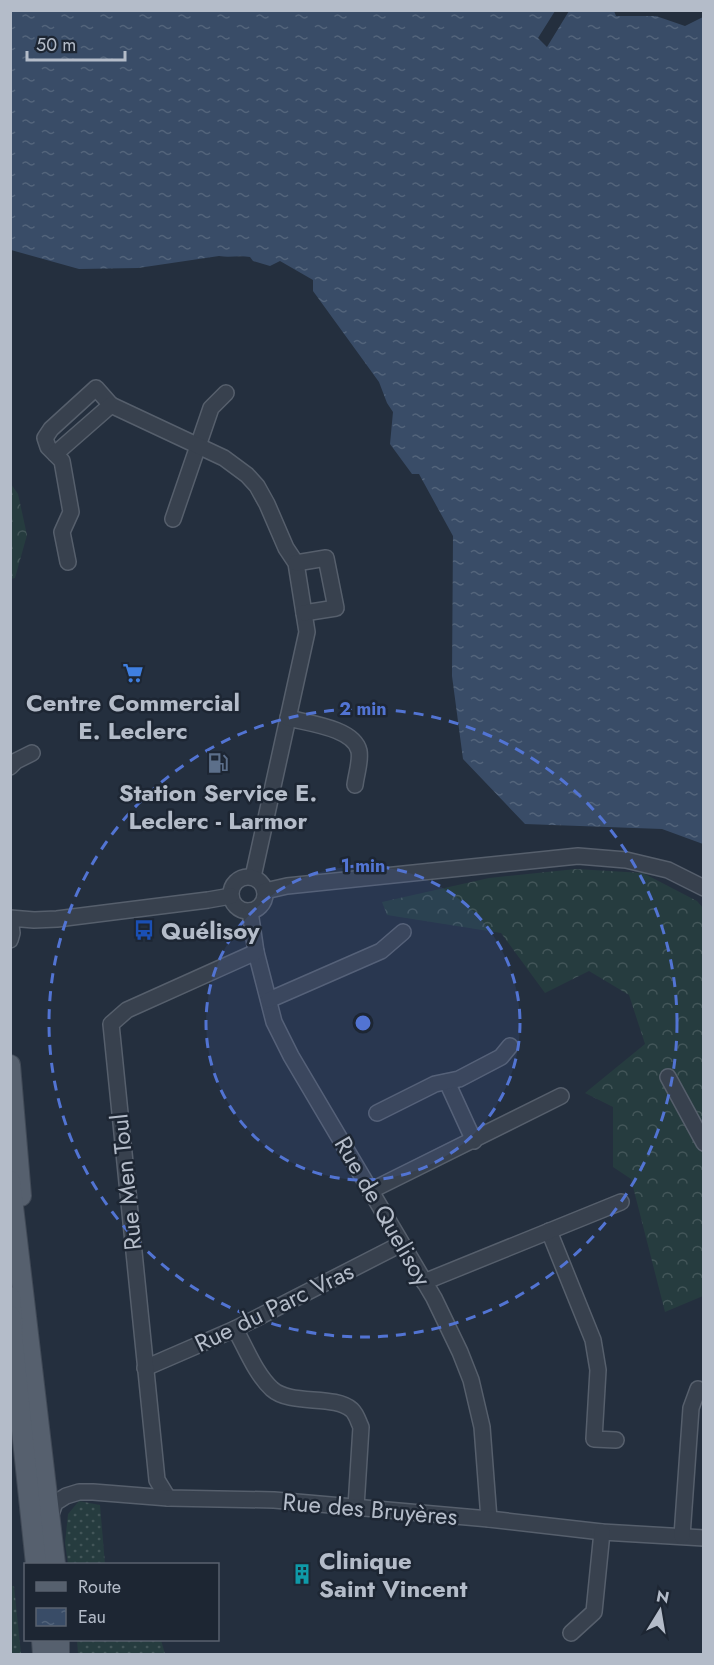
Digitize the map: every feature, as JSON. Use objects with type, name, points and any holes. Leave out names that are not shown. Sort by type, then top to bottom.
[{"type":"main road","points":[[10,1065],[22,1338],[50,1517],[55,1563]]},
{"type":"main road","points":[[10,1181],[36,1563]]},
{"type":"main road","points":[[10,1297],[22,1338]]},
{"type":"main road","points":[[10,1316],[22,1338]]},
{"type":"street","points":[[68,562],[62,532],[71,512],[62,461],[48,447],[45,438],[51,429],[96,388],[111,405],[224,458],[257,486],[286,548],[296,563],[307,632],[253,877]]},
{"type":"street","points":[[173,519],[211,408],[226,393]]},
{"type":"street","points":[[55,454],[111,405]]},
{"type":"street","points":[[296,563],[326,558],[336,608],[304,613]]},
{"type":"street","points":[[288,718],[341,732],[355,742],[359,752],[355,785]]},
{"type":"street","points":[[10,767],[15,761],[32,753]]},
{"type":"street","points":[[265,891],[298,885],[578,856],[626,860],[668,870],[704,888]]},
{"type":"street","points":[[248,876],[261,882],[265,891],[262,904],[250,911],[237,908],[231,896],[232,886],[238,880],[248,876]]},
{"type":"street","points":[[10,940],[12,933],[10,918],[57,919],[231,896]]},
{"type":"street","name":"Rue de Quelisoy","points":[[250,911],[256,952],[273,1022],[434,1298],[460,1352],[471,1380],[482,1427],[489,1519]]},
{"type":"street","points":[[269,1000],[381,951],[403,932]]},
{"type":"street","name":"Rue Men Toul","points":[[168,1498],[157,1480],[111,1024],[126,1010],[256,952]]},
{"type":"street","points":[[377,1113],[435,1084],[459,1079],[501,1057],[510,1046]]},
{"type":"street","points":[[669,1077],[704,1143]]},
{"type":"street","points":[[447,1082],[474,1141]]},
{"type":"street","points":[[370,1191],[561,1096]]},
{"type":"street","points":[[424,1282],[621,1202]]},
{"type":"street","points":[[549,1230],[593,1340],[598,1370],[594,1439],[616,1440]]},
{"type":"street","name":"Rue du Parc Vras","points":[[146,1368],[235,1329],[401,1244]]},
{"type":"street","points":[[235,1329],[258,1371],[273,1390],[289,1397],[350,1408],[356,1415],[361,1427],[356,1508]]},
{"type":"street","points":[[682,1536],[691,1408],[698,1389]]},
{"type":"street","name":"Rue des Bruyères","points":[[50,1517],[55,1503],[79,1491],[168,1498],[274,1500],[489,1519],[602,1532],[704,1538]]},
{"type":"street","points":[[571,1633],[594,1612],[602,1532]]},
{"type":"green space","points":[[11,484],[18,494],[27,535],[15,578],[11,579]]},
{"type":"green space","points":[[576,869],[643,873],[697,901],[703,908],[703,1296],[665,1312],[631,1179],[613,1167],[613,1107],[585,1093],[645,1044],[629,995],[589,971],[545,993],[501,933],[387,915],[382,902],[489,878]]},
{"type":"green space","points":[[79,1501],[100,1505],[105,1563],[68,1563],[65,1543],[68,1514]]},
{"type":"green space","points":[[11,1586],[14,1586],[21,1654],[11,1654]]},
{"type":"green space","points":[[77,1641],[161,1641],[165,1654],[78,1654]]},
{"type":"water","points":[[10,11],[555,11],[538,38],[547,47],[569,11],[614,11],[616,16],[656,16],[685,26],[703,17],[703,844],[662,829],[525,824],[463,759],[452,676],[453,536],[419,474],[412,474],[390,444],[393,412],[379,382],[313,291],[313,280],[280,261],[270,266],[253,261],[246,256],[219,256],[138,268],[79,269],[11,250]]},
{"type":"place","name":"Centre Commercial E. Leclerc","points":[[133,673]]},
{"type":"place","name":"Station Service E. Leclerc - Larmor","points":[[218,763]]},
{"type":"place","name":"Quélisoy","points":[[144,930]]},
{"type":"place","name":"Clinique Saint Vincent","points":[[302,1574]]}]
